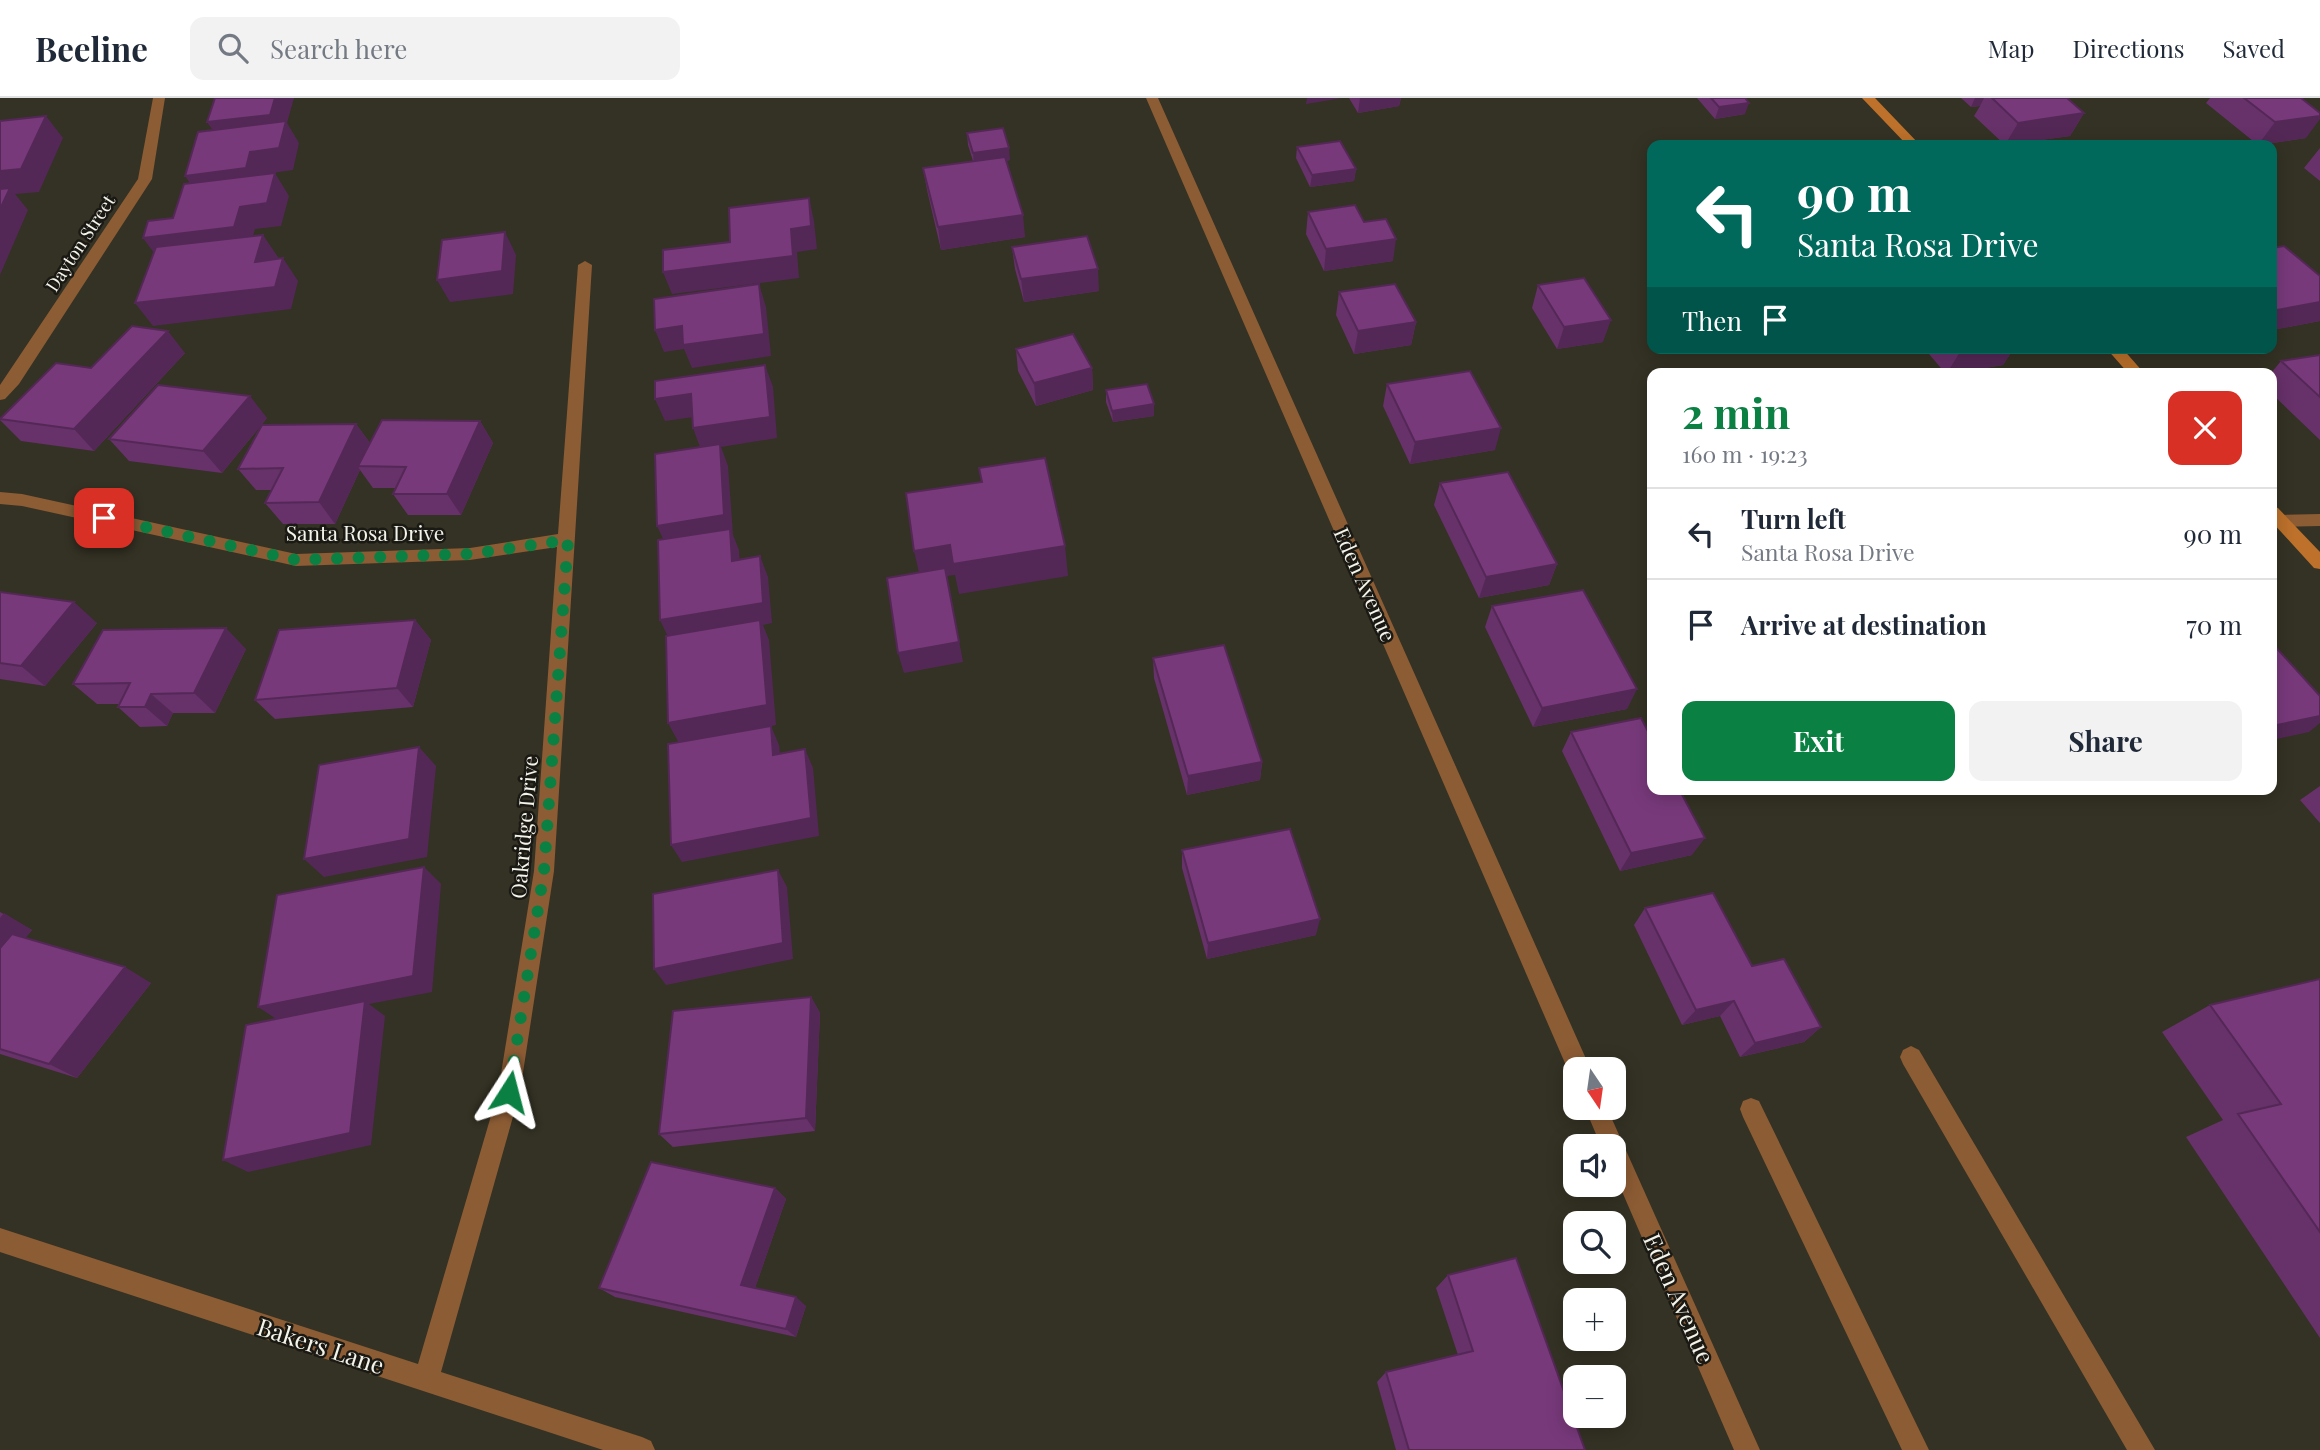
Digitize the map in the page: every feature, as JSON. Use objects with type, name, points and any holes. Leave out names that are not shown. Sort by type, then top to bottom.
[{"type":"main road","points":[[1868,98],[1909,140]]},
{"type":"main road","points":[[2119,354],[2132,368]]},
{"type":"main road","points":[[2277,518],[2320,563]]},
{"type":"street","name":"Dayton Street","points":[[0,396],[14,380],[145,179],[159,98]]},
{"type":"street","name":"Eden Avenue","points":[[1153,98],[1574,1057]]},
{"type":"street","name":"Oakridge Drive","points":[[426,1380],[509,1092],[544,871],[585,265]]},
{"type":"street","name":"Santa Rosa Drive","points":[[0,498],[22,500],[296,560],[470,554],[568,540]]},
{"type":"street","points":[[2277,517],[2320,520]]},
{"type":"street","points":[[1912,1057],[2142,1450]]},
{"type":"street","points":[[1751,1109],[1916,1450]]},
{"type":"street","name":"Eden Avenue","points":[[1626,1176],[1747,1450]]},
{"type":"street","name":"Bakers Lane","points":[[0,1240],[642,1450]]},
{"type":"building","points":[[215,98],[275,98],[270,115],[207,122]]},
{"type":"building","points":[[1711,98],[1745,98],[1749,103],[1719,107]]},
{"type":"building","points":[[1992,98],[2067,98],[2084,113],[2018,123]]},
{"type":"building","points":[[2244,98],[2301,98],[2320,113],[2320,116],[2275,122]]},
{"type":"building","points":[[46,116],[21,169],[0,171],[0,121]]},
{"type":"building","points":[[286,121],[279,148],[250,152],[246,168],[185,176],[198,132]]},
{"type":"building","points":[[1003,128],[1009,148],[973,153],[967,133]]},
{"type":"building","points":[[1340,141],[1356,169],[1312,175],[1297,147]]},
{"type":"building","points":[[1005,157],[1023,215],[938,227],[923,168]]},
{"type":"building","points":[[275,173],[267,203],[240,207],[234,227],[143,238],[148,221],[173,218],[184,184]]},
{"type":"building","points":[[10,188],[0,209],[0,189]]},
{"type":"building","points":[[809,198],[811,226],[791,229],[793,256],[663,272],[663,250],[730,242],[729,208]]},
{"type":"building","points":[[1355,205],[1364,222],[1386,219],[1396,239],[1326,249],[1308,212]]},
{"type":"building","points":[[505,232],[502,271],[437,280],[442,240]]},
{"type":"building","points":[[263,235],[255,262],[283,258],[275,287],[135,303],[156,247]]},
{"type":"building","points":[[1087,236],[1098,269],[1021,279],[1012,247]]},
{"type":"building","points":[[2284,246],[2320,276],[2320,302],[2277,310],[2277,247]]},
{"type":"building","points":[[1584,278],[1611,320],[1564,327],[1538,285]]},
{"type":"building","points":[[759,284],[764,334],[683,345],[682,326],[655,330],[654,299]]},
{"type":"building","points":[[1395,284],[1416,322],[1358,331],[1339,292]]},
{"type":"building","points":[[132,326],[168,331],[74,429],[0,419],[56,363],[91,368]]},
{"type":"building","points":[[1073,334],[1092,368],[1034,383],[1016,349]]},
{"type":"building","points":[[2320,355],[2320,397],[2281,361]]},
{"type":"building","points":[[765,365],[770,417],[693,428],[691,394],[655,399],[655,381]]},
{"type":"building","points":[[1470,371],[1501,428],[1415,442],[1387,384]]},
{"type":"building","points":[[1147,384],[1154,404],[1112,411],[1106,390]]},
{"type":"building","points":[[158,385],[250,396],[203,451],[109,439]]},
{"type":"building","points":[[382,420],[480,421],[447,494],[393,494],[406,467],[358,466]]},
{"type":"building","points":[[356,424],[319,502],[265,503],[283,468],[238,469],[262,425]]},
{"type":"building","points":[[720,444],[724,515],[657,526],[655,454]]},
{"type":"building","points":[[1045,458],[1065,546],[953,564],[950,545],[914,551],[906,493],[982,482],[979,468]]},
{"type":"building","points":[[1508,472],[1557,564],[1486,577],[1440,483]]},
{"type":"building","points":[[730,529],[732,561],[760,556],[763,603],[660,620],[658,540]]},
{"type":"building","points":[[945,568],[959,642],[898,653],[887,578]]},
{"type":"building","points":[[1583,590],[1637,689],[1542,708],[1492,606]]},
{"type":"building","points":[[0,592],[74,602],[21,666],[0,663]]},
{"type":"building","points":[[415,620],[397,688],[255,700],[279,630]]},
{"type":"building","points":[[760,620],[767,705],[668,723],[666,636]]},
{"type":"building","points":[[226,628],[194,693],[151,694],[145,707],[118,707],[130,683],[73,684],[103,630]]},
{"type":"building","points":[[1224,645],[1262,762],[1188,776],[1153,658]]},
{"type":"building","points":[[2277,649],[2320,696],[2320,716],[2277,725]]},
{"type":"building","points":[[1641,718],[1647,729],[1647,795],[1682,795],[1705,838],[1631,853],[1571,732]]},
{"type":"building","points":[[771,726],[773,755],[805,749],[811,818],[671,845],[668,744]]},
{"type":"building","points":[[419,747],[409,839],[304,859],[319,765]]},
{"type":"building","points":[[1290,829],[1320,919],[1208,943],[1182,850]]},
{"type":"building","points":[[424,867],[413,976],[258,1007],[277,895]]},
{"type":"building","points":[[778,870],[783,943],[654,969],[653,894]]},
{"type":"building","points":[[1713,893],[1752,966],[1784,959],[1821,1027],[1755,1043],[1734,1001],[1696,1010],[1645,908]]},
{"type":"building","points":[[12,934],[125,967],[49,1064],[0,1049],[0,948]]},
{"type":"building","points":[[2320,979],[2320,1232],[2238,1114],[2281,1104],[2210,1005]]},
{"type":"building","points":[[811,997],[806,1118],[659,1134],[673,1011]]},
{"type":"building","points":[[365,1001],[350,1133],[223,1160],[246,1025]]},
{"type":"building","points":[[651,1162],[775,1188],[741,1285],[796,1297],[786,1329],[599,1288]]},
{"type":"building","points":[[1516,1258],[1563,1389],[1563,1428],[1577,1428],[1585,1450],[1409,1450],[1386,1372],[1473,1351],[1448,1275]]},
{"type":"route","points":[[104,518],[296,560],[470,554],[568,540],[544,871],[509,1092]]}]
